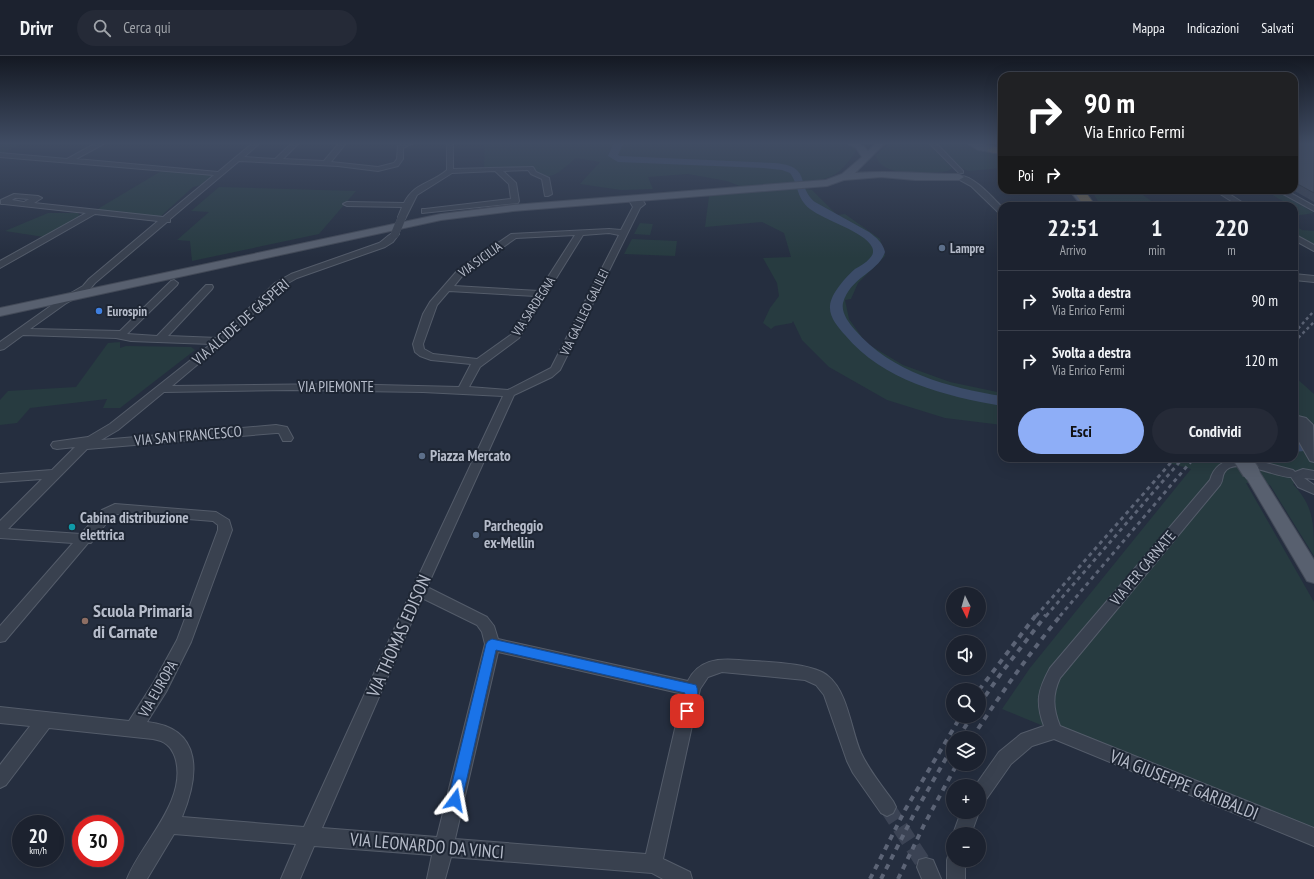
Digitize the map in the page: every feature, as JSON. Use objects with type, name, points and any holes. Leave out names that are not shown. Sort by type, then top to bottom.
[{"type":"main road","points":[[816,184],[826,180]]},
{"type":"main road","points":[[0,312],[30,306],[54,305],[94,288],[124,285],[374,230],[441,217],[513,208],[611,200],[637,203],[662,196],[806,185],[831,180]]},
{"type":"main road","points":[[1079,194],[1088,202]]},
{"type":"main road","points":[[1246,465],[1314,576]]},
{"type":"street","points":[[94,288],[99,277],[213,180]]},
{"type":"street","name":"VIA ALCIDE DE GASPERI","points":[[87,443],[114,427],[162,389],[220,341],[285,280],[382,246],[395,234],[407,205],[417,190],[438,180]]},
{"type":"street","points":[[425,211],[515,201],[512,183],[509,180]]},
{"type":"street","points":[[545,180],[548,194]]},
{"type":"street","points":[[976,180],[998,206]]},
{"type":"street","points":[[1224,194],[1238,202]]},
{"type":"street","points":[[1287,194],[1314,209]]},
{"type":"street","name":"VIA GALILEO GALILEI","points":[[510,393],[548,375],[555,370],[624,234],[637,203]]},
{"type":"street","points":[[26,204],[167,220]]},
{"type":"street","points":[[347,204],[407,205]]},
{"type":"street","points":[[0,265],[94,212]]},
{"type":"street","name":"VIA SICILIA","points":[[479,362],[431,357],[419,350],[418,344],[428,314],[446,288],[460,273],[514,236],[615,232],[624,234]]},
{"type":"street","name":"VIA SARDEGNA","points":[[463,389],[474,367],[479,362],[512,340],[580,233]]},
{"type":"street","points":[[1298,239],[1314,249]]},
{"type":"street","points":[[0,265],[12,267],[0,274]]},
{"type":"street","points":[[94,288],[101,280],[99,277]]},
{"type":"street","points":[[1298,278],[1314,279]]},
{"type":"street","points":[[116,335],[123,333],[174,283]]},
{"type":"street","points":[[160,339],[209,287]]},
{"type":"street","points":[[446,288],[541,294]]},
{"type":"street","points":[[0,347],[54,305]]},
{"type":"street","points":[[30,306],[40,315]]},
{"type":"street","points":[[20,332],[116,335],[131,338],[220,341]]},
{"type":"street","name":"VIA PIEMONTE","points":[[162,389],[360,386],[463,389],[510,393]]},
{"type":"street","name":"VIA THOMAS EDISON","points":[[290,879],[419,590],[510,393]]},
{"type":"street","points":[[1304,425],[1313,452]]},
{"type":"street","name":"VIA SAN FRANCESCO","points":[[87,443],[276,429],[283,430],[287,438]]},
{"type":"street","points":[[57,444],[87,443]]},
{"type":"street","points":[[0,529],[87,443]]},
{"type":"street","name":"VIA PER CARNATE","points":[[1054,731],[1045,698],[1047,688],[1055,673],[1216,482],[1220,469],[1227,465],[1244,463],[1262,465],[1295,475]]},
{"type":"street","points":[[1295,475],[1313,473]]},
{"type":"street","points":[[0,478],[54,474]]},
{"type":"street","points":[[1295,475],[1302,484],[1313,490]]},
{"type":"street","name":"VIA EUROPA","points":[[86,539],[107,513],[120,509],[211,516],[216,517],[224,523],[225,526],[223,536],[184,642],[160,687],[134,728]]},
{"type":"street","points":[[0,532],[86,539]]},
{"type":"street","points":[[0,636],[86,539]]},
{"type":"street","points":[[419,590],[482,621],[488,630],[492,644],[436,879]]},
{"type":"street","points":[[492,644],[692,689]]},
{"type":"street","points":[[653,864],[692,689],[700,672],[722,665],[806,673],[822,680],[830,690],[836,702],[853,755],[859,767],[887,807]]},
{"type":"street","points":[[0,715],[134,728],[168,735],[177,742],[183,752],[186,764],[186,777],[183,792],[168,825],[136,879]]},
{"type":"street","points":[[0,779],[45,720]]},
{"type":"street","points":[[986,785],[1005,758],[1027,740],[1054,731]]},
{"type":"street","name":"VIA GIUSEPPE GARIBALDI","points":[[1054,731],[1314,837]]},
{"type":"street","name":"VIA LEONARDO DA VINCI","points":[[168,825],[653,864],[683,879]]},
{"type":"street","points":[[956,867],[956,879]]},
{"type":"green space","points":[[146,180],[207,180],[201,185],[193,187],[160,217],[96,210]]},
{"type":"green space","points":[[583,180],[649,180],[653,189],[621,190],[580,184]]},
{"type":"green space","points":[[724,180],[817,180],[803,185],[800,188],[812,190],[837,215],[845,214],[880,239],[885,256],[858,283],[851,299],[845,300],[849,319],[866,343],[903,365],[950,382],[998,392],[998,425],[945,418],[887,400],[829,367],[802,340],[793,321],[792,323],[775,326],[771,329],[763,323],[770,308],[779,296],[777,283],[763,258],[791,257],[784,233],[762,222],[705,227],[709,196],[763,191],[742,187]]},
{"type":"green space","points":[[219,187],[356,191],[319,234],[192,261],[190,241],[177,240],[209,212],[191,211]]},
{"type":"green space","points":[[1094,194],[1142,194],[1153,202],[1099,202]]},
{"type":"green space","points":[[1271,194],[1282,194],[1295,202],[1285,202]]},
{"type":"green space","points":[[1298,204],[1314,213],[1298,215]]},
{"type":"green space","points":[[48,213],[78,213],[80,216],[44,237],[5,231]]},
{"type":"green space","points":[[640,223],[653,224],[650,235],[634,234]]},
{"type":"green space","points":[[1298,228],[1302,230],[1314,231],[1314,245],[1298,235]]},
{"type":"green space","points":[[632,239],[677,241],[675,256],[624,254]]},
{"type":"green space","points":[[120,342],[120,348],[126,346],[191,347],[195,350],[120,408],[103,408],[107,399],[30,408],[17,423],[0,425],[0,400],[8,391],[76,387],[108,343]]},
{"type":"green space","points":[[1298,380],[1314,394],[1314,474],[1308,472],[1293,484],[1300,492],[1309,508],[1314,534],[1314,556],[1270,485],[1246,483],[1314,602],[1314,837],[1002,709],[1030,668],[1191,469],[1165,462],[1298,462]]},
{"type":"building","points":[[1298,180],[1314,180],[1314,193],[1298,184]]},
{"type":"waterway","points":[[798,180],[805,198],[811,205],[856,229],[873,240],[878,246],[879,252],[876,260],[859,272],[851,280],[845,287],[836,305],[841,321],[859,343],[875,357],[916,378],[960,393],[998,400]]},
{"type":"waterway","points":[[1298,446],[1314,444]]},
{"type":"tunnel","points":[[887,807],[926,867]]},
{"type":"railway","points":[[1298,329],[1314,311]]},
{"type":"railway","points":[[1298,338],[1314,322]]},
{"type":"railway","points":[[1036,616],[1171,462]]},
{"type":"railway","points":[[1046,616],[1180,462]]},
{"type":"railway","points":[[1060,616],[1191,462]]},
{"type":"railway","points":[[984,683],[1036,615]]},
{"type":"railway","points":[[986,695],[1046,615]]},
{"type":"railway","points":[[977,731],[1015,675],[1061,615]]},
{"type":"railway","points":[[870,879],[905,810],[957,723]]},
{"type":"railway","points":[[962,731],[968,723]]},
{"type":"railway","points":[[881,879],[913,816],[946,758]]},
{"type":"railway","points":[[898,879],[924,825],[953,771]]},
{"type":"place","name":"Lampre","points":[[942,248]]},
{"type":"place","name":"Eurospin","points":[[99,311]]},
{"type":"place","name":"Piazza Mercato","points":[[422,456]]},
{"type":"place","name":"Cabina distribuzione elettrica","points":[[72,527]]},
{"type":"place","name":"Parcheggio ex-Mellin","points":[[476,535]]},
{"type":"place","name":"Scuola Primaria di Carnate","points":[[85,621]]},
{"type":"route","points":[[455,800],[492,644],[692,689],[687,711]]}]
